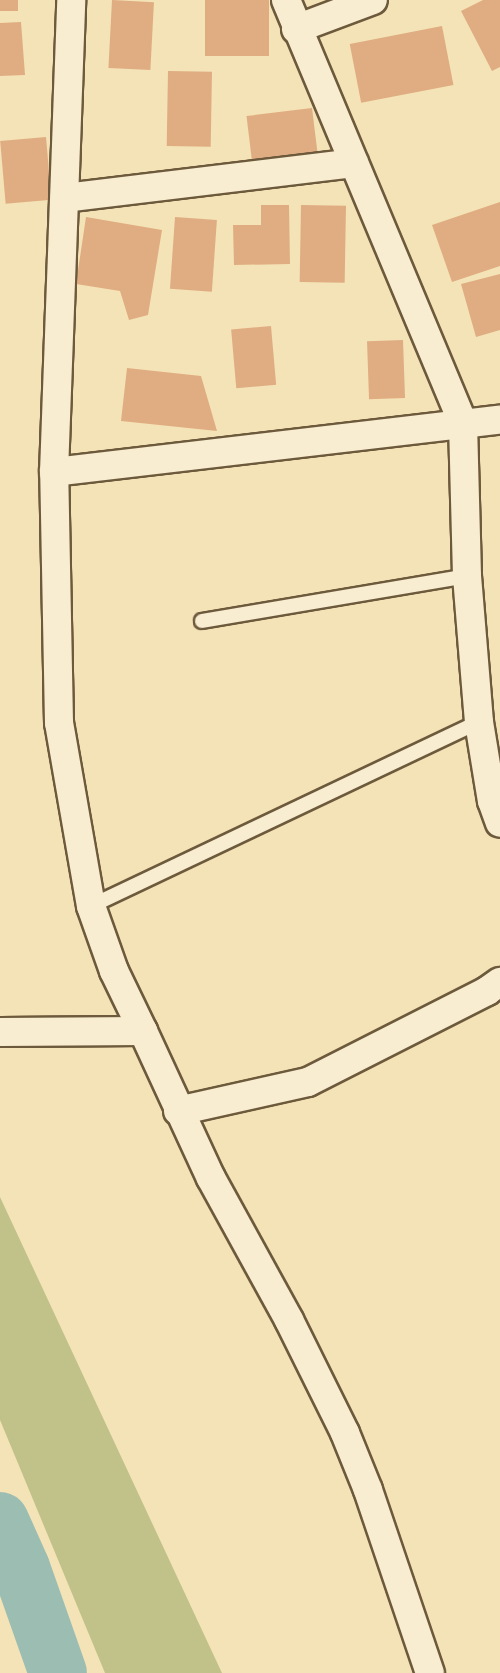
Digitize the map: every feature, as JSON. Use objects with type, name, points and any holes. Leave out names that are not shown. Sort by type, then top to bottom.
[{"type":"street","points":[[71,0],[54,472],[59,723],[91,906],[114,971],[178,1111],[345,1433],[368,1490],[430,1673]]},
{"type":"street","points":[[286,0],[296,29],[464,423],[468,576],[479,722],[492,801],[500,823]]},
{"type":"street","points":[[296,29],[373,0]]},
{"type":"street","points":[[65,198],[354,163]]},
{"type":"street","points":[[54,472],[500,420]]},
{"type":"street","points":[[178,1111],[308,1082],[487,991],[500,982]]},
{"type":"street","points":[[0,1032],[143,1031]]},
{"type":"lane","points":[[202,621],[468,576]]},
{"type":"lane","points":[[91,906],[479,722]]},
{"type":"green space","points":[[0,1197],[222,1673],[105,1673],[0,1420]]},
{"type":"building","points":[[0,0],[18,0],[18,11],[0,11]]},
{"type":"building","points":[[112,0],[154,2],[150,70],[108,68]]},
{"type":"building","points":[[205,0],[269,0],[269,56],[205,56]]},
{"type":"building","points":[[483,0],[500,0],[500,67],[492,71],[461,11]]},
{"type":"building","points":[[21,22],[25,75],[0,76],[0,23]]},
{"type":"building","points":[[442,26],[453,85],[361,103],[350,44]]},
{"type":"building","points":[[168,71],[212,72],[211,147],[167,146]]},
{"type":"building","points":[[312,108],[318,160],[253,168],[246,116]]},
{"type":"building","points":[[46,137],[51,200],[6,204],[0,141]]},
{"type":"building","points":[[500,202],[500,266],[452,282],[432,225]]},
{"type":"building","points":[[261,205],[289,205],[290,264],[234,265],[233,225],[261,225]]},
{"type":"building","points":[[301,205],[346,206],[345,283],[300,282]]},
{"type":"building","points":[[86,217],[162,230],[148,315],[129,320],[120,291],[76,284]]},
{"type":"building","points":[[175,217],[217,220],[212,292],[170,289]]},
{"type":"building","points":[[500,274],[500,330],[476,337],[461,284]]},
{"type":"building","points":[[271,326],[276,385],[236,388],[231,329]]},
{"type":"building","points":[[403,340],[405,398],[369,399],[367,341]]},
{"type":"building","points":[[127,368],[201,376],[217,431],[121,421]]},
{"type":"waterway","points":[[0,1521],[21,1568],[58,1673]]}]
